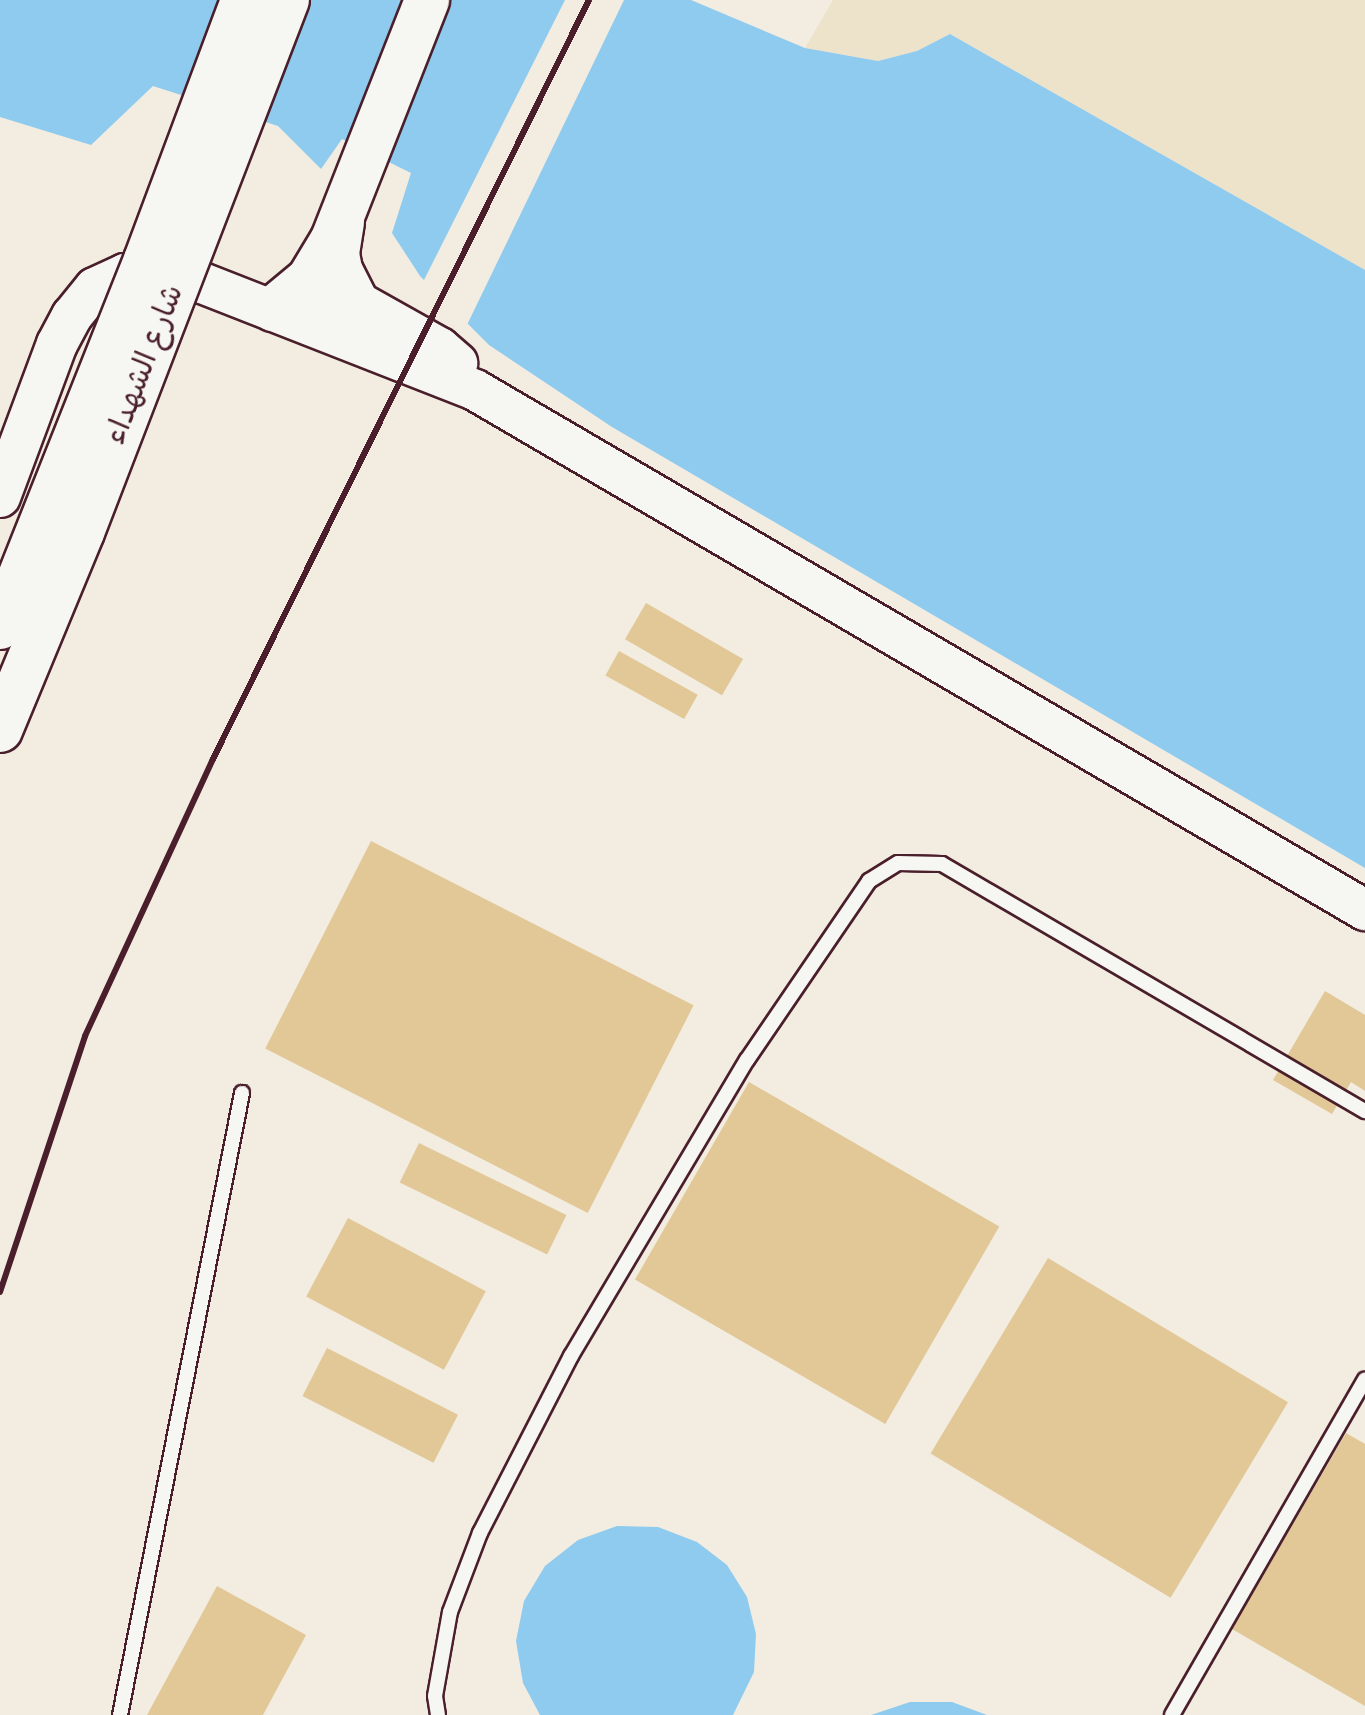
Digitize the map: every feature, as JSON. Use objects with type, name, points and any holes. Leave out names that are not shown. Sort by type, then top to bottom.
[{"type":"highway","name":"شارع الشهداء","points":[[0,627],[146,260],[243,0]]},
{"type":"highway","name":"شارع الشهداء","points":[[0,730],[94,503],[287,0]]},
{"type":"highway","points":[[283,313],[323,260],[342,220],[427,0]]},
{"type":"highway","points":[[342,220],[337,254],[340,270],[356,301]]},
{"type":"main road","points":[[0,497],[57,344],[72,316],[95,288],[125,274],[160,272],[202,283],[475,390],[1365,910]]},
{"type":"main road","points":[[283,313],[330,297],[356,301],[440,348],[466,374],[475,390]]},
{"type":"lane","points":[[438,1715],[435,1696],[450,1612],[480,1533],[564,1369],[747,1060],[869,881],[898,863],[942,864],[1365,1111]]},
{"type":"lane","points":[[120,1715],[242,1093]]},
{"type":"lane","points":[[1172,1715],[1365,1380]]},
{"type":"shaded area","points":[[833,0],[1365,0],[1365,270],[950,34],[917,51],[878,61],[805,48]]},
{"type":"water","points":[[0,0],[691,0],[805,48],[878,61],[917,51],[950,34],[1365,270],[1365,868],[612,427],[489,345],[420,276],[392,233],[411,173],[342,139],[321,169],[278,126],[153,86],[91,145],[0,117]]},
{"type":"water","points":[[617,1526],[658,1527],[697,1542],[727,1565],[747,1597],[756,1634],[754,1672],[733,1715],[540,1715],[523,1683],[516,1641],[524,1601],[545,1566],[578,1540]]},
{"type":"water","points":[[910,1702],[952,1702],[987,1715],[871,1715]]},
{"type":"pier","points":[[565,0],[624,0],[466,327],[422,284]]},
{"type":"building","points":[[646,603],[743,659],[722,695],[625,639]]},
{"type":"building","points":[[619,651],[698,695],[684,719],[605,675]]},
{"type":"building","points":[[371,841],[694,1005],[588,1213],[265,1049]]},
{"type":"building","points":[[1325,991],[1365,1015],[1365,1091],[1351,1082],[1332,1114],[1273,1080]]},
{"type":"building","points":[[749,1082],[999,1226],[885,1424],[635,1279]]},
{"type":"building","points":[[419,1143],[566,1215],[547,1254],[400,1183]]},
{"type":"building","points":[[348,1218],[486,1291],[444,1370],[306,1297]]},
{"type":"building","points":[[1048,1258],[1288,1402],[1171,1598],[931,1453]]},
{"type":"building","points":[[327,1348],[458,1415],[433,1463],[302,1396]]},
{"type":"building","points":[[1346,1433],[1365,1444],[1365,1706],[1232,1629]]},
{"type":"building","points":[[217,1586],[306,1635],[263,1715],[147,1715]]},
{"type":"railway","points":[[0,1292],[85,1036],[213,759],[589,0]]}]
